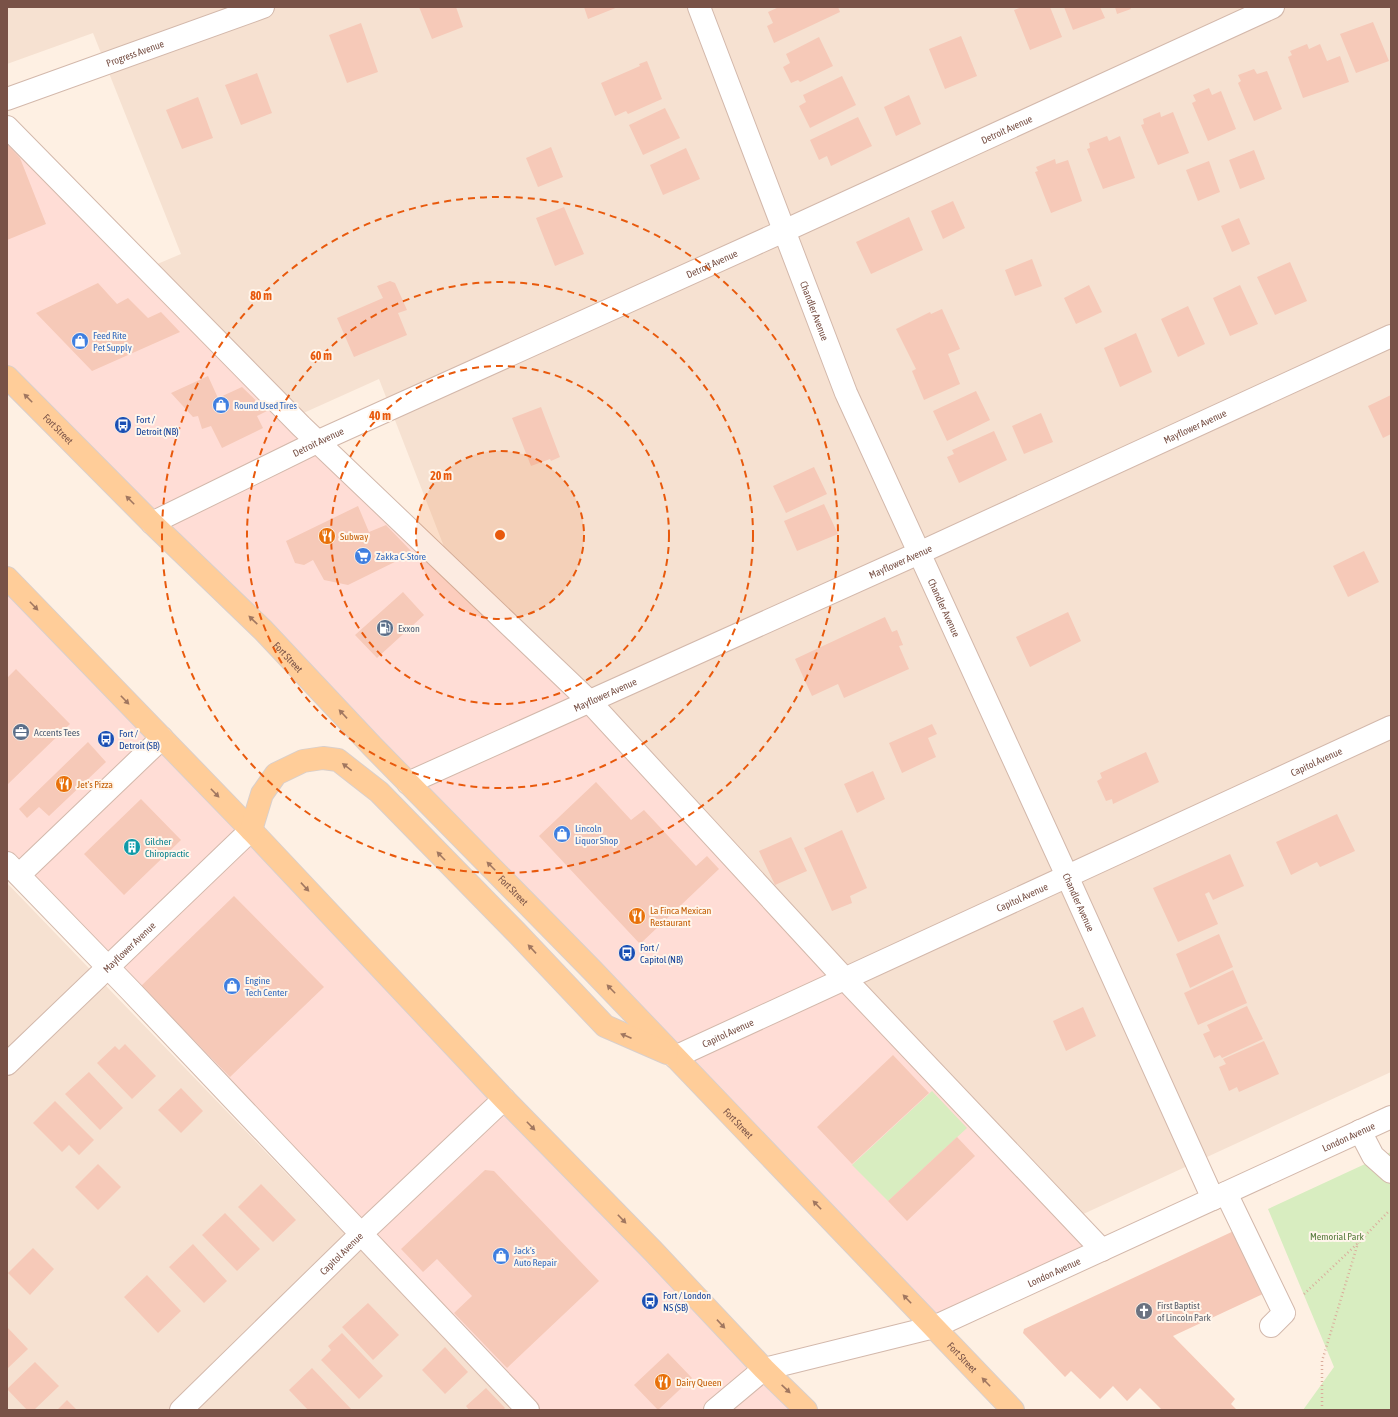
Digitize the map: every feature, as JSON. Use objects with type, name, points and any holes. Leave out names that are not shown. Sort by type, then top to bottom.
[{"type":"main road","name":"Fort Street","points":[[7,377],[152,523],[263,630],[408,783],[581,958],[1014,1410]]},
{"type":"main road","points":[[7,578],[251,830],[504,1099],[653,1251],[764,1369],[806,1410]]},
{"type":"main road","points":[[251,830],[262,794],[276,774],[303,760],[322,758],[338,760],[378,792],[510,926],[605,1026],[675,1057]]},
{"type":"street","name":"Progress Avenue","points":[[7,99],[262,7]]},
{"type":"street","name":"Chandler Avenue","points":[[699,7],[846,393],[1067,876],[1277,1319]]},
{"type":"street","name":"Detroit Avenue","points":[[152,523],[318,441],[784,231],[1273,7]]},
{"type":"street","points":[[7,127],[301,426],[589,701],[844,978],[1102,1250]]},
{"type":"street","name":"Mayflower Avenue","points":[[408,783],[919,553],[1391,336]]},
{"type":"street","name":"Capitol Avenue","points":[[675,1057],[844,978],[1391,728]]},
{"type":"street","points":[[162,738],[13,869],[107,966],[528,1410]]},
{"type":"street","name":"Mayflower Avenue","points":[[7,1064],[107,966],[251,830]]},
{"type":"street","name":"Capitol Avenue","points":[[181,1410],[361,1234],[504,1099]]},
{"type":"street","name":"London Avenue","points":[[714,1410],[764,1369],[934,1327],[1391,1117]]},
{"type":"street","points":[[1360,1131],[1373,1156],[1391,1172]]},
{"type":"path","points":[[1277,1319],[1358,1243],[1388,1212]]},
{"type":"path","points":[[1322,1410],[1322,1361],[1358,1243]]},
{"type":"shaded area","points":[[7,7],[1391,7],[1391,1072],[1079,1216],[448,557],[379,379],[299,415],[155,265],[181,254],[93,33],[7,64]]},
{"type":"shaded area","points":[[7,127],[589,701],[1102,1250],[934,1327],[7,377]]},
{"type":"shaded area","points":[[7,578],[806,1410],[528,1410],[7,863]]},
{"type":"shaded area","points":[[7,883],[514,1410],[7,1410]]},
{"type":"green space","points":[[932,1091],[967,1128],[888,1201],[852,1165]]},
{"type":"green space","name":"Memorial Park","points":[[1391,1152],[1391,1410],[1303,1410],[1334,1367],[1268,1209]]},
{"type":"building","points":[[419,7],[456,7],[463,27],[432,39]]},
{"type":"building","points":[[584,7],[618,7],[588,19]]},
{"type":"building","points":[[779,7],[838,7],[840,12],[774,43],[767,26],[773,23],[768,12]]},
{"type":"building","points":[[1022,7],[1050,7],[1062,37],[1030,50],[1014,10]]},
{"type":"building","points":[[1064,7],[1100,7],[1105,18],[1073,30]]},
{"type":"building","points":[[1115,7],[1130,7],[1131,9],[1117,14]]},
{"type":"building","points":[[1373,22],[1389,61],[1356,73],[1340,34]]},
{"type":"building","points":[[361,23],[378,72],[347,83],[329,35]]},
{"type":"building","points":[[961,36],[977,76],[945,89],[929,49]]},
{"type":"building","points":[[819,37],[833,66],[800,82],[798,80],[791,83],[783,67],[790,63],[786,54]]},
{"type":"building","points":[[1307,44],[1309,49],[1320,44],[1327,61],[1340,56],[1349,82],[1303,98],[1288,57],[1292,55],[1290,51]]},
{"type":"building","points":[[647,61],[662,99],[628,114],[626,111],[615,116],[601,83],[640,66],[639,64]]},
{"type":"building","points":[[1254,69],[1257,74],[1267,71],[1282,109],[1254,121],[1238,83],[1241,81],[1238,75]]},
{"type":"building","points":[[257,73],[272,113],[241,125],[225,85]]},
{"type":"building","points":[[842,76],[856,105],[810,128],[799,106],[806,102],[803,95]]},
{"type":"building","points":[[1209,88],[1212,95],[1221,91],[1236,129],[1208,141],[1192,103],[1196,101],[1193,95]]},
{"type":"building","points":[[909,95],[921,124],[896,136],[884,107]]},
{"type":"building","points":[[198,97],[213,138],[182,149],[166,110]]},
{"type":"building","points":[[665,108],[680,138],[643,155],[629,125]]},
{"type":"building","points":[[1160,112],[1161,117],[1173,112],[1189,153],[1158,165],[1141,125],[1144,124],[1143,119]]},
{"type":"building","points":[[858,117],[872,146],[831,166],[827,156],[819,160],[810,140]]},
{"type":"building","points":[[1107,136],[1109,141],[1120,136],[1135,178],[1103,189],[1087,149],[1090,148],[1089,143]]},
{"type":"building","points":[[7,144],[20,158],[46,224],[7,240]]},
{"type":"building","points":[[551,147],[563,177],[538,187],[526,158]]},
{"type":"building","points":[[686,148],[700,179],[663,195],[650,165]]},
{"type":"building","points":[[1254,150],[1265,179],[1240,189],[1229,160]]},
{"type":"building","points":[[1055,159],[1056,164],[1068,160],[1082,201],[1051,213],[1035,172],[1038,171],[1036,167]]},
{"type":"building","points":[[1209,161],[1220,192],[1198,201],[1186,170]]},
{"type":"building","points":[[953,201],[965,228],[943,239],[931,211]]},
{"type":"building","points":[[564,207],[584,254],[555,266],[536,218]]},
{"type":"building","points":[[909,217],[923,250],[871,274],[856,242]]},
{"type":"building","points":[[1239,218],[1250,244],[1232,252],[1221,226]]},
{"type":"building","points":[[1032,259],[1042,286],[1015,296],[1005,270]]},
{"type":"building","points":[[1290,262],[1307,301],[1275,315],[1257,277]]},
{"type":"building","points":[[390,281],[395,283],[407,310],[398,313],[407,335],[354,357],[337,318],[383,298],[377,286]]},
{"type":"building","points":[[98,283],[117,304],[128,298],[148,318],[161,312],[180,332],[92,371],[36,313]]},
{"type":"building","points":[[1089,285],[1102,312],[1076,324],[1064,298]]},
{"type":"building","points":[[1240,285],[1258,324],[1230,336],[1213,298]]},
{"type":"building","points":[[1188,306],[1205,344],[1178,357],[1161,319]]},
{"type":"building","points":[[942,309],[960,349],[948,354],[960,384],[924,400],[912,371],[916,369],[896,329],[930,312],[931,314]]},
{"type":"building","points":[[1136,333],[1152,372],[1120,387],[1104,348]]},
{"type":"building","name":"Round Used Tires","points":[[208,376],[218,398],[242,387],[267,411],[257,416],[263,428],[222,448],[211,426],[202,429],[198,416],[193,417],[171,393]]},
{"type":"building","points":[[976,391],[990,420],[947,441],[933,411]]},
{"type":"building","points":[[1391,395],[1391,434],[1383,438],[1368,406]]},
{"type":"building","points":[[541,407],[560,457],[531,466],[512,418]]},
{"type":"building","points":[[1041,413],[1053,442],[1024,454],[1012,426]]},
{"type":"building","points":[[994,431],[1007,460],[959,483],[947,457],[954,454],[952,450]]},
{"type":"building","points":[[814,467],[827,494],[786,513],[773,486]]},
{"type":"building","points":[[824,504],[838,534],[797,551],[784,521]]},
{"type":"building","points":[[358,506],[369,532],[386,525],[413,553],[348,585],[324,580],[313,560],[304,565],[295,563],[286,541]]},
{"type":"building","points":[[1364,551],[1379,582],[1348,597],[1333,566]]},
{"type":"building","points":[[403,592],[424,615],[377,658],[355,635]]},
{"type":"building","points":[[1068,612],[1081,641],[1030,667],[1016,637]]},
{"type":"building","points":[[885,617],[892,632],[897,630],[903,645],[899,646],[909,669],[844,698],[838,684],[812,696],[795,659]]},
{"type":"building","points":[[16,669],[70,724],[7,785],[7,678]]},
{"type":"building","points":[[932,724],[937,734],[928,738],[936,757],[902,773],[889,743]]},
{"type":"building","name":"Jet's Pizza","points":[[88,742],[106,762],[49,816],[39,807],[27,818],[19,809]]},
{"type":"building","points":[[1146,752],[1159,782],[1113,804],[1112,799],[1106,801],[1097,781],[1102,778],[1100,773]]},
{"type":"building","points":[[873,771],[885,799],[857,813],[844,784]]},
{"type":"building","points":[[596,782],[631,820],[644,810],[696,866],[707,856],[719,869],[640,944],[539,836]]},
{"type":"building","name":"Gilcher Chiropractic","points":[[141,799],[181,840],[124,895],[84,854]]},
{"type":"building","points":[[1337,814],[1355,851],[1320,867],[1317,862],[1291,875],[1276,842]]},
{"type":"building","points":[[842,830],[867,888],[850,896],[852,903],[832,911],[804,848]]},
{"type":"building","points":[[791,837],[807,871],[775,885],[759,851]]},
{"type":"building","points":[[1230,854],[1244,886],[1213,900],[1209,892],[1205,894],[1218,924],[1178,942],[1153,888]]},
{"type":"building","name":"Engine Tech Center","points":[[234,896],[324,987],[230,1077],[141,986]]},
{"type":"building","points":[[1219,934],[1233,967],[1190,988],[1176,954]]},
{"type":"building","points":[[1233,970],[1247,1003],[1198,1025],[1184,993]]},
{"type":"building","points":[[1247,1006],[1263,1039],[1222,1058],[1220,1055],[1214,1058],[1203,1034],[1210,1031],[1207,1025]]},
{"type":"building","points":[[1083,1007],[1096,1036],[1066,1051],[1053,1021]]},
{"type":"building","points":[[1264,1041],[1279,1074],[1239,1092],[1237,1087],[1229,1091],[1219,1067],[1226,1064],[1223,1059]]},
{"type":"building","points":[[125,1044],[156,1076],[132,1099],[97,1063],[115,1046],[119,1050]]},
{"type":"building","points":[[893,1055],[929,1093],[852,1164],[817,1127]]},
{"type":"building","points":[[89,1072],[123,1108],[100,1130],[65,1094]]},
{"type":"building","points":[[181,1088],[203,1111],[181,1133],[158,1110]]},
{"type":"building","points":[[55,1101],[94,1140],[79,1155],[69,1145],[62,1152],[33,1123]]},
{"type":"building","points":[[957,1137],[975,1156],[907,1221],[888,1201]]},
{"type":"building","points":[[98,1164],[121,1187],[98,1210],[75,1187]]},
{"type":"building","points":[[485,1170],[494,1171],[599,1281],[507,1368],[454,1313],[472,1296],[437,1259],[423,1272],[401,1249]]},
{"type":"building","points":[[261,1184],[296,1220],[273,1242],[238,1207]]},
{"type":"building","points":[[225,1213],[260,1249],[237,1271],[202,1235]]},
{"type":"building","name":"First Baptist of Lincoln Park","points":[[1238,1229],[1265,1293],[1173,1336],[1235,1399],[1231,1404],[1237,1410],[1162,1410],[1140,1388],[1127,1401],[1113,1386],[1100,1399],[1071,1371],[1065,1377],[1023,1333],[1024,1329]]},
{"type":"building","points":[[193,1244],[227,1281],[204,1303],[169,1267]]},
{"type":"building","points":[[33,1248],[54,1269],[30,1295],[8,1273]]},
{"type":"building","points":[[147,1275],[181,1311],[158,1333],[124,1297]]},
{"type":"building","points":[[368,1303],[399,1335],[373,1360],[342,1327]]},
{"type":"building","points":[[7,1327],[28,1349],[7,1369]]},
{"type":"building","points":[[342,1333],[383,1376],[359,1399],[321,1360],[331,1350],[328,1346]]},
{"type":"building","points":[[445,1347],[468,1372],[445,1394],[422,1370]]},
{"type":"building","name":"Dairy Queen","points":[[668,1353],[692,1378],[658,1410],[634,1385]]},
{"type":"building","points":[[35,1362],[59,1386],[34,1410],[27,1410],[7,1389]]},
{"type":"building","points":[[312,1368],[352,1410],[308,1410],[289,1390]]},
{"type":"building","points":[[486,1388],[505,1408],[503,1410],[469,1410],[466,1406]]},
{"type":"building","points":[[67,1400],[77,1410],[57,1410]]},
{"type":"place","name":"Feed Rite Pet Supply","points":[[80,341]]},
{"type":"place","name":"Round Used Tires","points":[[221,405]]},
{"type":"place","name":"Fort / Detroit (NB)","points":[[123,425]]},
{"type":"place","name":"Subway","points":[[327,536]]},
{"type":"place","name":"Zakka C-Store","points":[[363,556]]},
{"type":"place","name":"Exxon","points":[[385,628]]},
{"type":"place","name":"Accents Tees","points":[[21,732]]},
{"type":"place","name":"Fort / Detroit (SB)","points":[[106,739]]},
{"type":"place","name":"Jet's Pizza","points":[[64,784]]},
{"type":"place","name":"Lincoln Liquor Shop","points":[[562,834]]},
{"type":"place","name":"Gilcher Chiropractic","points":[[132,847]]},
{"type":"place","name":"La Finca Mexican Restaurant","points":[[637,916]]},
{"type":"place","name":"Fort / Capitol (NB)","points":[[627,953]]},
{"type":"place","name":"Engine Tech Center","points":[[232,986]]},
{"type":"place","name":"Jack's Auto Repair","points":[[501,1256]]},
{"type":"place","name":"Fort / London NS (SB)","points":[[650,1301]]},
{"type":"place","name":"First Baptist of Lincoln Park","points":[[1144,1311]]},
{"type":"place","name":"Dairy Queen","points":[[663,1382]]}]
